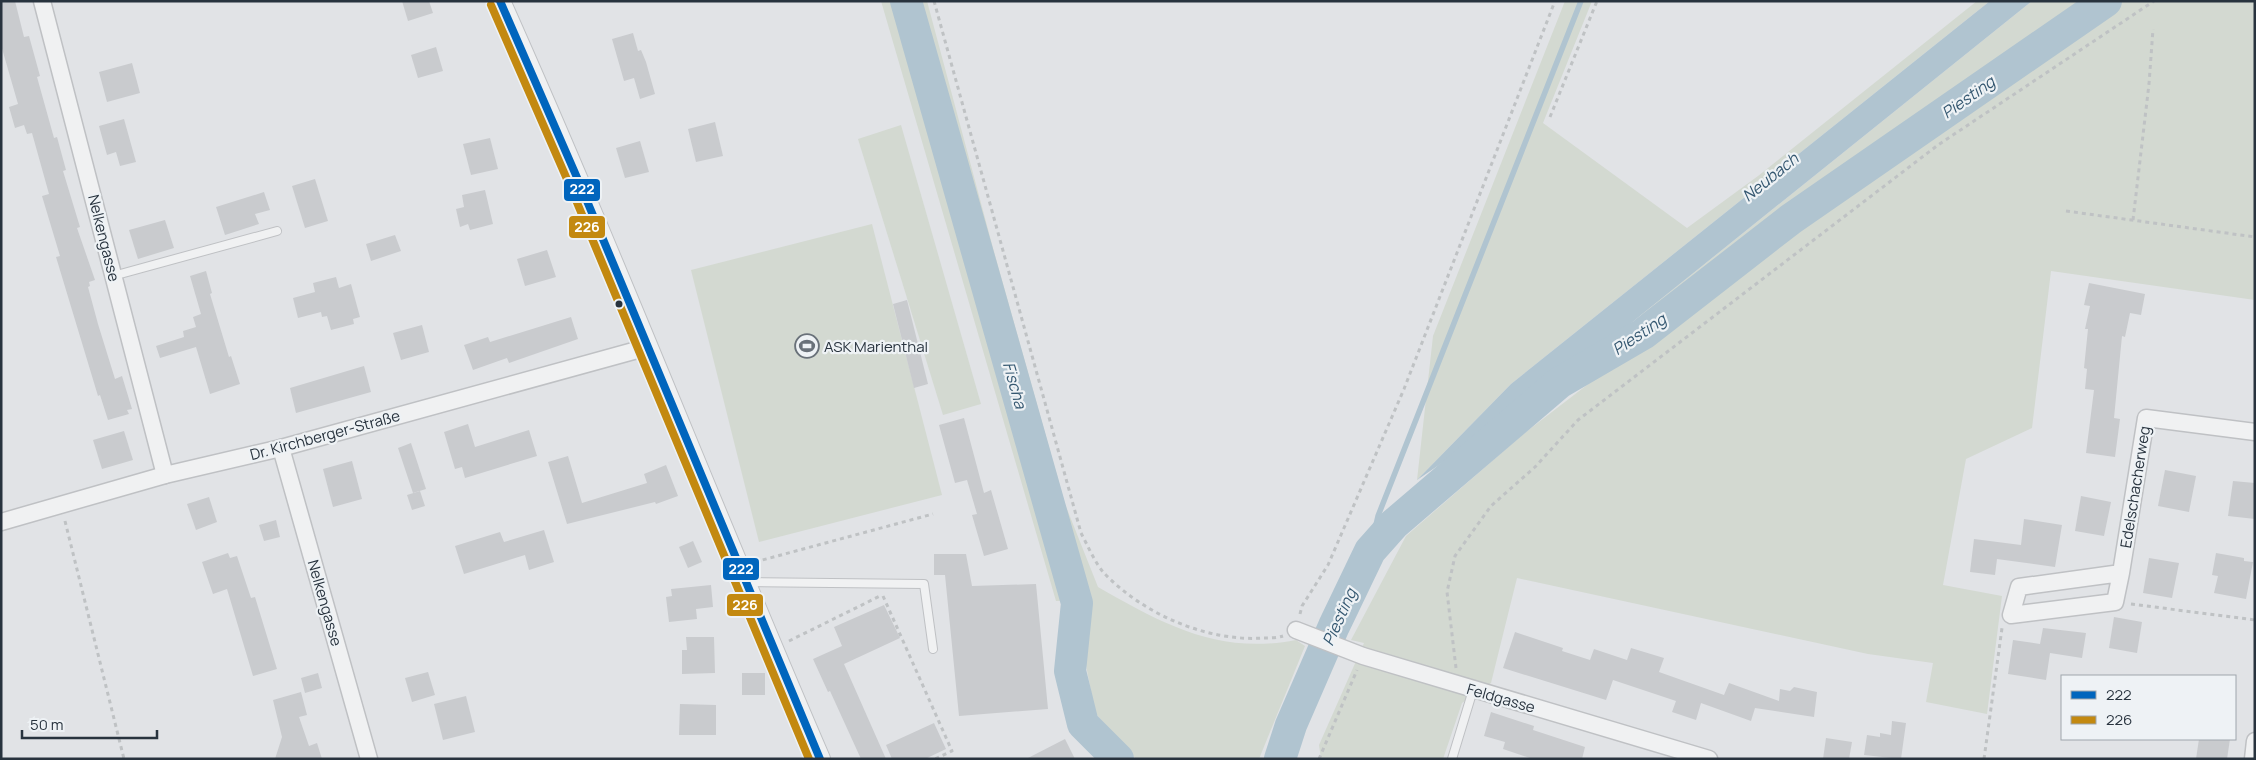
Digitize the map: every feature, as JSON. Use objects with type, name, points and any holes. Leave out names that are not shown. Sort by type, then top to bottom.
[{"type":"street","name":"Nelkengasse","points":[[42,1],[164,475]]},
{"type":"street","points":[[500,1],[547,107],[820,759]]},
{"type":"street","name":"Dr. Kirchberger-Straße","points":[[1,522],[164,475],[281,448],[648,347]]},
{"type":"street","name":"Edelschacherweg","points":[[2115,602],[2146,418],[2255,432]]},
{"type":"street","name":"Nelkengasse","points":[[281,448],[369,759]]},
{"type":"street","points":[[2115,602],[2011,615],[2019,587],[2121,573]]},
{"type":"street","name":"Feldgasse","points":[[1296,630],[1356,654],[1709,759]]},
{"type":"street","points":[[2252,759],[2255,741]]},
{"type":"lane","points":[[113,276],[277,231]]},
{"type":"lane","points":[[741,574],[878,584],[924,584],[933,649]]},
{"type":"lane","points":[[1452,759],[1465,687]]},
{"type":"path","points":[[934,1],[1081,533],[1103,572],[1138,601],[1185,625],[1229,638],[1254,639],[1280,637],[1296,630],[1302,606],[1328,564],[1404,389],[1555,1]]},
{"type":"path","points":[[1550,117],[1597,1]]},
{"type":"path","points":[[1465,687],[1447,592],[1456,556],[1491,506],[1535,467],[1578,420],[1938,145],[2154,1]]},
{"type":"path","points":[[2133,220],[2149,84],[2153,30]]},
{"type":"path","points":[[2066,211],[2255,237]]},
{"type":"path","points":[[79,500],[72,515],[65,521],[124,759]]},
{"type":"path","points":[[741,574],[934,514]]},
{"type":"path","points":[[878,584],[952,751],[936,759]]},
{"type":"path","points":[[773,649],[883,595]]},
{"type":"path","points":[[2115,602],[2255,620]]},
{"type":"path","points":[[1984,759],[2003,624],[2011,615]]},
{"type":"path","points":[[1319,759],[1356,654]]},
{"type":"shaded area","points":[[881,1],[927,1],[993,248],[1065,504],[1098,587],[1169,624],[1216,640],[1268,644],[1296,640],[1305,646],[1259,759],[1136,759],[1095,713],[1083,649],[1088,600],[1056,601]]},
{"type":"shaded area","points":[[1565,1],[1592,1],[1543,123],[1687,228],[1758,176],[1977,1],[1990,1],[1511,384],[1417,480],[1433,336]]},
{"type":"shaded area","points":[[2032,1],[2255,1],[2255,300],[2051,271],[2032,428],[1966,459],[1943,585],[2002,596],[1987,714],[1926,702],[1933,663],[1868,654],[1517,578],[1491,683],[1462,703],[1443,759],[1321,759],[1319,745],[1364,643],[1351,640],[1406,536],[1522,435],[1622,358],[1641,315]]},
{"type":"shaded area","points":[[901,125],[981,404],[943,415],[858,139]]},
{"type":"shaded area","name":"ASK Marienthal","points":[[872,224],[942,495],[759,542],[691,270]]},
{"type":"water","name":"Neubach","points":[[1990,1],[2032,1],[1559,383],[1417,480],[1511,384]]},
{"type":"building","points":[[1,1],[15,1],[24,37],[29,36],[40,76],[37,77],[54,138],[57,137],[66,170],[63,171],[80,227],[77,228],[95,280],[89,282],[90,286],[88,287],[98,324],[115,379],[122,376],[132,409],[127,410],[129,414],[108,420],[100,395],[98,396],[56,257],[60,256],[42,196],[49,194],[32,133],[27,134],[24,125],[15,128],[9,107],[18,104],[1,45]]},
{"type":"building","points":[[402,1],[429,1],[433,13],[408,21]]},
{"type":"building","points":[[633,33],[638,51],[641,50],[646,62],[655,94],[640,99],[634,78],[624,81],[612,39]]},
{"type":"building","points":[[436,47],[443,71],[418,78],[411,55]]},
{"type":"building","points":[[132,63],[140,93],[107,102],[99,72]]},
{"type":"building","points":[[124,119],[136,162],[120,166],[116,152],[107,155],[99,126]]},
{"type":"building","points":[[715,122],[723,156],[696,162],[688,129]]},
{"type":"building","points":[[490,138],[498,169],[471,175],[463,144]]},
{"type":"building","points":[[640,141],[649,172],[625,178],[616,148]]},
{"type":"building","points":[[315,179],[328,221],[305,228],[292,186]]},
{"type":"building","points":[[485,190],[493,224],[470,230],[468,224],[460,227],[456,209],[464,207],[462,195]]},
{"type":"building","points":[[264,192],[270,210],[255,214],[259,224],[225,235],[216,207]]},
{"type":"building","points":[[165,220],[174,248],[138,259],[129,230]]},
{"type":"building","points":[[395,235],[401,251],[371,261],[366,244]]},
{"type":"building","points":[[547,250],[556,277],[525,286],[517,259]]},
{"type":"building","points":[[206,271],[212,293],[210,294],[229,357],[231,356],[240,384],[210,394],[196,347],[160,358],[156,346],[184,337],[183,331],[196,327],[193,317],[201,314],[190,276]]},
{"type":"building","points":[[336,277],[339,288],[351,284],[360,317],[353,319],[354,324],[331,330],[327,316],[322,317],[321,312],[298,318],[293,298],[315,292],[313,283]]},
{"type":"building","points":[[2089,283],[2145,294],[2141,315],[2130,313],[2125,337],[2122,336],[2114,418],[2120,419],[2115,457],[2086,453],[2094,390],[2085,389],[2087,369],[2084,368],[2088,329],[2085,329],[2090,306],[2084,305]]},
{"type":"building","points":[[907,300],[928,384],[914,388],[893,304]]},
{"type":"building","points":[[571,317],[578,339],[509,363],[507,358],[473,370],[464,345],[488,337],[490,342]]},
{"type":"building","points":[[422,325],[429,352],[401,360],[393,333]]},
{"type":"building","points":[[364,366],[371,392],[296,413],[290,388]]},
{"type":"building","points":[[964,418],[984,493],[991,490],[1008,549],[984,556],[972,515],[977,514],[967,480],[955,483],[939,425]]},
{"type":"building","points":[[468,424],[475,447],[529,430],[537,456],[465,478],[462,467],[455,469],[444,432]]},
{"type":"building","points":[[124,431],[133,460],[102,469],[93,440]]},
{"type":"building","points":[[411,443],[426,489],[413,493],[398,448]]},
{"type":"building","points":[[568,456],[582,503],[647,483],[644,474],[666,465],[678,496],[656,504],[655,502],[567,524],[548,462]]},
{"type":"building","points":[[352,461],[362,499],[333,507],[323,469]]},
{"type":"building","points":[[2165,470],[2196,476],[2189,512],[2158,506]]},
{"type":"building","points":[[2233,481],[2255,483],[2255,519],[2228,516]]},
{"type":"building","points":[[420,491],[425,506],[412,510],[407,495]]},
{"type":"building","points":[[2081,496],[2111,502],[2104,536],[2075,531]]},
{"type":"building","points":[[209,497],[217,522],[196,530],[187,504]]},
{"type":"building","points":[[2024,519],[2062,525],[2055,567],[1997,559],[1995,575],[1970,572],[1974,539],[2021,545]]},
{"type":"building","points":[[276,520],[280,537],[264,541],[259,525]]},
{"type":"building","points":[[544,530],[554,562],[529,570],[525,555],[464,574],[455,546],[500,532],[504,542]]},
{"type":"building","points":[[693,541],[702,562],[688,568],[679,547]]},
{"type":"building","points":[[228,553],[230,558],[237,556],[251,598],[255,597],[277,669],[253,676],[227,589],[213,594],[202,562]]},
{"type":"building","points":[[2216,553],[2244,558],[2244,561],[2253,562],[2246,599],[2214,593],[2218,576],[2212,575]]},
{"type":"building","points":[[934,554],[966,554],[972,586],[1036,584],[1048,709],[959,716],[945,575],[934,575]]},
{"type":"building","points":[[2149,558],[2179,563],[2172,598],[2143,593]]},
{"type":"building","points":[[711,585],[713,607],[696,609],[697,619],[669,622],[666,597],[672,596],[671,589]]},
{"type":"building","points":[[884,605],[900,638],[844,664],[886,759],[861,759],[813,659],[842,646],[834,627]]},
{"type":"building","points":[[2114,617],[2142,622],[2137,653],[2109,648]]},
{"type":"building","points":[[2043,628],[2086,633],[2082,658],[2050,653],[2046,680],[2008,674],[2013,640],[2040,644]]},
{"type":"building","points":[[1515,632],[1563,648],[1562,651],[1590,660],[1594,649],[1627,660],[1631,648],[1664,658],[1659,672],[1724,695],[1729,683],[1779,701],[1780,689],[1790,691],[1794,687],[1817,692],[1814,717],[1755,708],[1751,721],[1701,703],[1696,720],[1672,712],[1676,701],[1613,680],[1606,700],[1503,668]]},
{"type":"building","points":[[686,637],[714,637],[715,673],[682,674],[682,650],[687,650]]},
{"type":"building","points":[[428,672],[435,695],[412,702],[405,678]]},
{"type":"building","points":[[318,673],[322,688],[305,693],[301,678]]},
{"type":"building","points":[[742,673],[765,673],[765,695],[742,695]]},
{"type":"building","points":[[301,692],[307,715],[299,717],[309,746],[317,743],[322,759],[275,759],[282,737],[273,700]]},
{"type":"building","points":[[466,696],[475,732],[443,740],[434,704]]},
{"type":"building","points":[[680,704],[716,705],[716,735],[679,735]]},
{"type":"building","points":[[1491,712],[1534,726],[1533,730],[1585,747],[1582,759],[1533,759],[1503,749],[1505,742],[1484,736]]},
{"type":"building","points":[[1892,721],[1906,723],[1901,759],[1864,755],[1867,735],[1880,737],[1880,733],[1891,735]]},
{"type":"building","points":[[934,723],[946,749],[925,759],[892,759],[886,745]]},
{"type":"building","points":[[1826,738],[1852,742],[1849,759],[1823,759]]},
{"type":"building","points":[[1065,739],[1075,759],[1026,759]]},
{"type":"building","points":[[2199,740],[2230,740],[2227,759],[2196,759]]},
{"type":"waterway","name":"Fischa","points":[[906,1],[1077,603],[1070,671],[1083,724],[1118,759]]},
{"type":"waterway","points":[[1370,551],[1378,516],[1581,1]]},
{"type":"waterway","name":"Piesting","points":[[1280,759],[1291,725],[1334,626],[1370,551],[1394,524],[1559,383],[1643,334],[1791,219],[2106,1]]},
{"type":"transit line","name":"222","points":[[500,1],[582,189],[820,759]]},
{"type":"transit line","name":"226","points":[[491,5],[573,193],[809,759]]},
{"type":"place","name":"ASK Marienthal","points":[[807,346]]}]
